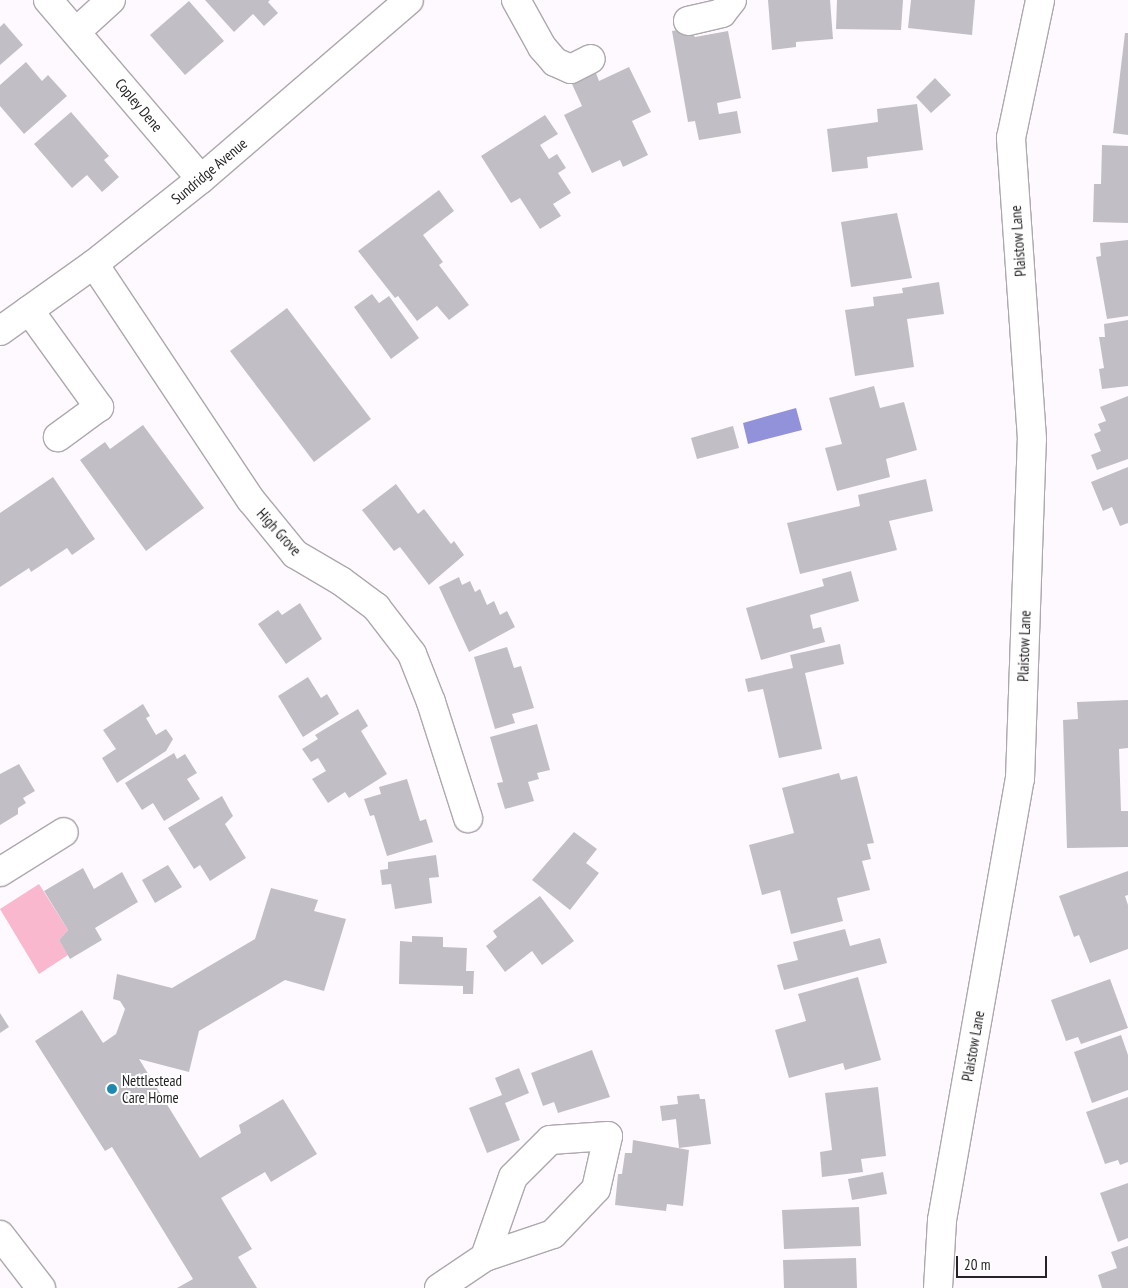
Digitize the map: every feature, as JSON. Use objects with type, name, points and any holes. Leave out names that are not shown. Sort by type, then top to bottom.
[{"type":"street","name":"Copley Dene","points":[[48,0],[77,31],[202,179]]},
{"type":"street","points":[[77,31],[111,0]]},
{"type":"street","name":"Sundridge Avenue","points":[[0,331],[94,264],[202,179],[408,0]]},
{"type":"street","points":[[516,0],[542,47],[555,62],[571,69],[591,59]]},
{"type":"street","points":[[688,22],[722,13],[732,0]]},
{"type":"street","name":"Plaistow Lane","points":[[938,1288],[942,1220],[1020,779],[1032,439],[1011,138],[1040,0]]},
{"type":"street","name":"High Grove","points":[[94,264],[251,500],[295,554],[341,581],[376,607],[412,654],[431,702],[468,818]]},
{"type":"street","points":[[29,310],[99,407],[58,437]]},
{"type":"street","points":[[0,872],[64,832]]},
{"type":"street","points":[[439,1288],[485,1257],[553,1234],[596,1189],[608,1136],[550,1140],[514,1178],[485,1257]]},
{"type":"street","points":[[0,1235],[41,1288]]},
{"type":"shaded area","points":[[39,884],[68,930],[59,940],[68,955],[39,974],[0,909]]},
{"type":"water","points":[[796,408],[802,430],[748,444],[743,423]]},
{"type":"building","points":[[205,0],[270,0],[268,2],[278,13],[264,26],[253,14],[234,32]]},
{"type":"building","points":[[768,0],[830,0],[833,39],[796,42],[796,47],[772,50]]},
{"type":"building","points":[[837,0],[903,0],[901,30],[836,29]]},
{"type":"building","points":[[911,0],[975,0],[972,35],[908,28]]},
{"type":"building","points":[[189,1],[224,41],[185,75],[150,35]]},
{"type":"building","points":[[4,23],[23,45],[0,65],[0,27]]},
{"type":"building","points":[[688,28],[695,37],[728,31],[741,98],[717,103],[719,114],[737,111],[741,133],[699,140],[695,121],[688,122],[672,31]]},
{"type":"building","points":[[1125,33],[1128,33],[1128,135],[1113,133]]},
{"type":"building","points":[[26,62],[42,81],[48,75],[67,96],[24,134],[0,106],[0,85]]},
{"type":"building","points":[[629,67],[651,112],[632,121],[648,155],[623,167],[620,160],[592,173],[564,115],[582,106],[572,84],[596,73],[599,81]]},
{"type":"building","points":[[935,78],[951,95],[931,113],[916,97]]},
{"type":"building","points":[[917,104],[923,150],[867,157],[868,168],[832,172],[827,129],[878,122],[877,109]]},
{"type":"building","points":[[71,112],[109,156],[104,160],[119,177],[102,192],[87,175],[72,188],[34,144]]},
{"type":"building","points":[[545,115],[558,134],[540,145],[549,159],[557,154],[566,168],[558,173],[571,193],[553,204],[561,216],[540,229],[520,198],[511,203],[481,156]]},
{"type":"building","points":[[1102,145],[1128,146],[1128,223],[1093,222],[1094,184],[1101,184]]},
{"type":"building","points":[[439,190],[454,211],[423,235],[443,262],[439,265],[469,305],[449,320],[437,306],[417,321],[398,296],[395,298],[358,251]]},
{"type":"building","points":[[897,213],[912,278],[851,287],[841,222]]},
{"type":"building","points":[[1128,240],[1128,316],[1107,319],[1096,257],[1101,256],[1100,243]]},
{"type":"building","points":[[939,282],[944,314],[907,319],[914,367],[855,376],[845,310],[874,306],[873,297],[903,293],[902,288]]},
{"type":"building","points":[[372,294],[379,303],[389,296],[419,338],[391,359],[354,307]]},
{"type":"building","points":[[287,308],[371,419],[314,462],[230,351]]},
{"type":"building","points":[[1128,320],[1128,386],[1102,389],[1099,369],[1104,368],[1099,337],[1105,337],[1104,324]]},
{"type":"building","points":[[874,386],[880,408],[904,402],[917,450],[886,459],[890,477],[837,491],[825,448],[842,444],[829,398]]},
{"type":"building","points":[[1128,396],[1128,459],[1097,470],[1091,455],[1101,451],[1094,434],[1101,431],[1098,424],[1106,421],[1100,407]]},
{"type":"building","points":[[143,425],[204,508],[146,551],[80,460],[105,442],[110,449]]},
{"type":"building","points":[[733,426],[739,448],[697,459],[691,438]]},
{"type":"building","points":[[1128,467],[1128,523],[1120,526],[1112,507],[1103,511],[1091,482]]},
{"type":"building","points":[[53,477],[95,539],[72,555],[67,548],[31,572],[29,568],[0,587],[0,513]]},
{"type":"building","points":[[926,479],[933,511],[889,521],[897,550],[800,574],[787,523],[860,506],[858,495]]},
{"type":"building","points":[[396,484],[418,514],[424,509],[451,544],[454,541],[464,555],[429,585],[400,547],[394,551],[362,510]]},
{"type":"building","points":[[851,571],[859,601],[810,615],[813,629],[821,627],[825,642],[761,660],[746,608],[824,586],[822,579]]},
{"type":"building","points":[[459,577],[462,585],[470,581],[475,592],[480,589],[487,605],[494,601],[500,615],[507,611],[515,627],[469,652],[439,587]]},
{"type":"building","points":[[300,603],[322,639],[286,664],[258,624],[278,610],[282,615]]},
{"type":"building","points":[[840,644],[844,664],[805,673],[822,749],[779,758],[763,689],[748,692],[745,679],[793,668],[790,655]]},
{"type":"building","points":[[507,647],[514,668],[521,666],[534,708],[512,714],[515,723],[495,729],[474,657]]},
{"type":"building","points":[[308,677],[321,698],[327,694],[339,714],[303,737],[278,696]]},
{"type":"building","points":[[1128,700],[1128,748],[1119,749],[1121,811],[1128,811],[1128,847],[1067,848],[1063,720],[1078,719],[1077,702]]},
{"type":"building","points":[[143,704],[150,716],[146,718],[156,735],[166,729],[173,739],[166,751],[117,783],[102,758],[116,749],[103,730]]},
{"type":"building","points":[[358,709],[368,726],[361,731],[387,774],[349,798],[345,792],[328,803],[312,779],[326,771],[318,758],[311,762],[302,749],[318,739],[315,735]]},
{"type":"building","points":[[537,724],[550,770],[537,773],[539,779],[528,782],[534,801],[505,809],[497,783],[503,782],[490,737]]},
{"type":"building","points":[[174,753],[177,759],[185,754],[197,773],[187,779],[200,799],[164,821],[153,803],[142,810],[125,783]]},
{"type":"building","points":[[19,764],[35,791],[23,798],[26,803],[18,808],[18,814],[0,825],[0,774]]},
{"type":"building","points":[[839,773],[841,780],[857,776],[874,843],[867,844],[871,859],[862,861],[870,890],[837,898],[843,921],[791,934],[780,890],[762,895],[749,845],[794,833],[782,788]]},
{"type":"building","points":[[407,779],[420,821],[426,819],[433,842],[387,856],[374,815],[370,816],[364,799],[381,794],[379,787]]},
{"type":"building","points":[[222,796],[233,816],[225,824],[246,858],[210,881],[200,865],[194,869],[168,828]]},
{"type":"building","points":[[574,832],[597,849],[586,863],[599,873],[570,910],[532,880]]},
{"type":"building","points":[[436,855],[439,877],[429,878],[432,903],[395,909],[391,884],[382,885],[380,870],[388,869],[388,862]]},
{"type":"building","points":[[168,865],[182,887],[155,903],[142,880]]},
{"type":"building","points":[[83,868],[94,889],[122,872],[138,902],[95,928],[102,940],[70,959],[59,940],[68,930],[44,891]]},
{"type":"building","points":[[1128,871],[1128,895],[1125,896],[1128,905],[1128,949],[1090,963],[1079,935],[1074,937],[1059,896]]},
{"type":"building","name":"Nettlestead Care Home","points":[[271,888],[318,900],[314,911],[346,919],[324,991],[285,980],[199,1031],[189,1072],[139,1059],[200,1158],[241,1133],[239,1125],[283,1099],[317,1154],[271,1182],[265,1172],[221,1198],[252,1249],[238,1257],[257,1288],[177,1288],[193,1279],[112,1147],[105,1151],[35,1041],[82,1010],[103,1043],[116,1034],[125,1009],[120,1001],[113,999],[117,974],[172,988],[255,939]]},
{"type":"building","points":[[540,896],[574,941],[542,965],[532,951],[505,972],[486,946],[497,937],[493,931]]},
{"type":"building","points":[[845,929],[850,946],[880,938],[887,963],[784,990],[777,965],[798,960],[793,942]]},
{"type":"building","points":[[412,936],[443,937],[443,947],[467,948],[466,971],[474,971],[473,994],[463,994],[463,986],[399,984],[400,941],[412,942]]},
{"type":"building","points":[[858,977],[881,1060],[845,1070],[843,1063],[789,1078],[775,1030],[806,1021],[798,994]]},
{"type":"building","points":[[1110,979],[1128,1028],[1081,1044],[1078,1037],[1066,1041],[1051,1000]]},
{"type":"building","points":[[0,1013],[9,1027],[0,1033]]},
{"type":"building","points":[[1121,1035],[1128,1055],[1128,1090],[1092,1103],[1074,1052]]},
{"type":"building","points":[[592,1050],[610,1097],[558,1113],[554,1102],[543,1106],[531,1073]]},
{"type":"building","points":[[519,1068],[529,1093],[505,1103],[520,1140],[487,1153],[469,1108],[502,1095],[495,1078]]},
{"type":"building","points":[[878,1087],[886,1156],[861,1159],[863,1172],[822,1177],[820,1152],[832,1150],[825,1093]]},
{"type":"building","points":[[699,1094],[700,1099],[705,1099],[711,1144],[679,1148],[676,1119],[662,1121],[660,1106],[678,1104],[677,1096]]},
{"type":"building","points":[[1128,1097],[1128,1162],[1120,1165],[1118,1160],[1105,1164],[1086,1112]]},
{"type":"building","points":[[633,1140],[689,1150],[683,1206],[667,1204],[666,1211],[615,1205],[618,1174],[622,1174],[625,1153],[632,1153]]},
{"type":"building","points":[[883,1172],[887,1194],[852,1200],[848,1179]]},
{"type":"building","points":[[1128,1183],[1128,1238],[1118,1242],[1100,1193]]},
{"type":"building","points":[[859,1207],[861,1246],[784,1249],[782,1210]]},
{"type":"building","points":[[1128,1246],[1128,1288],[1102,1288],[1098,1275],[1117,1268],[1111,1252]]},
{"type":"building","points":[[856,1258],[857,1288],[784,1288],[783,1260]]},
{"type":"place","name":"Nettlestead Care Home","points":[[112,1089]]}]
